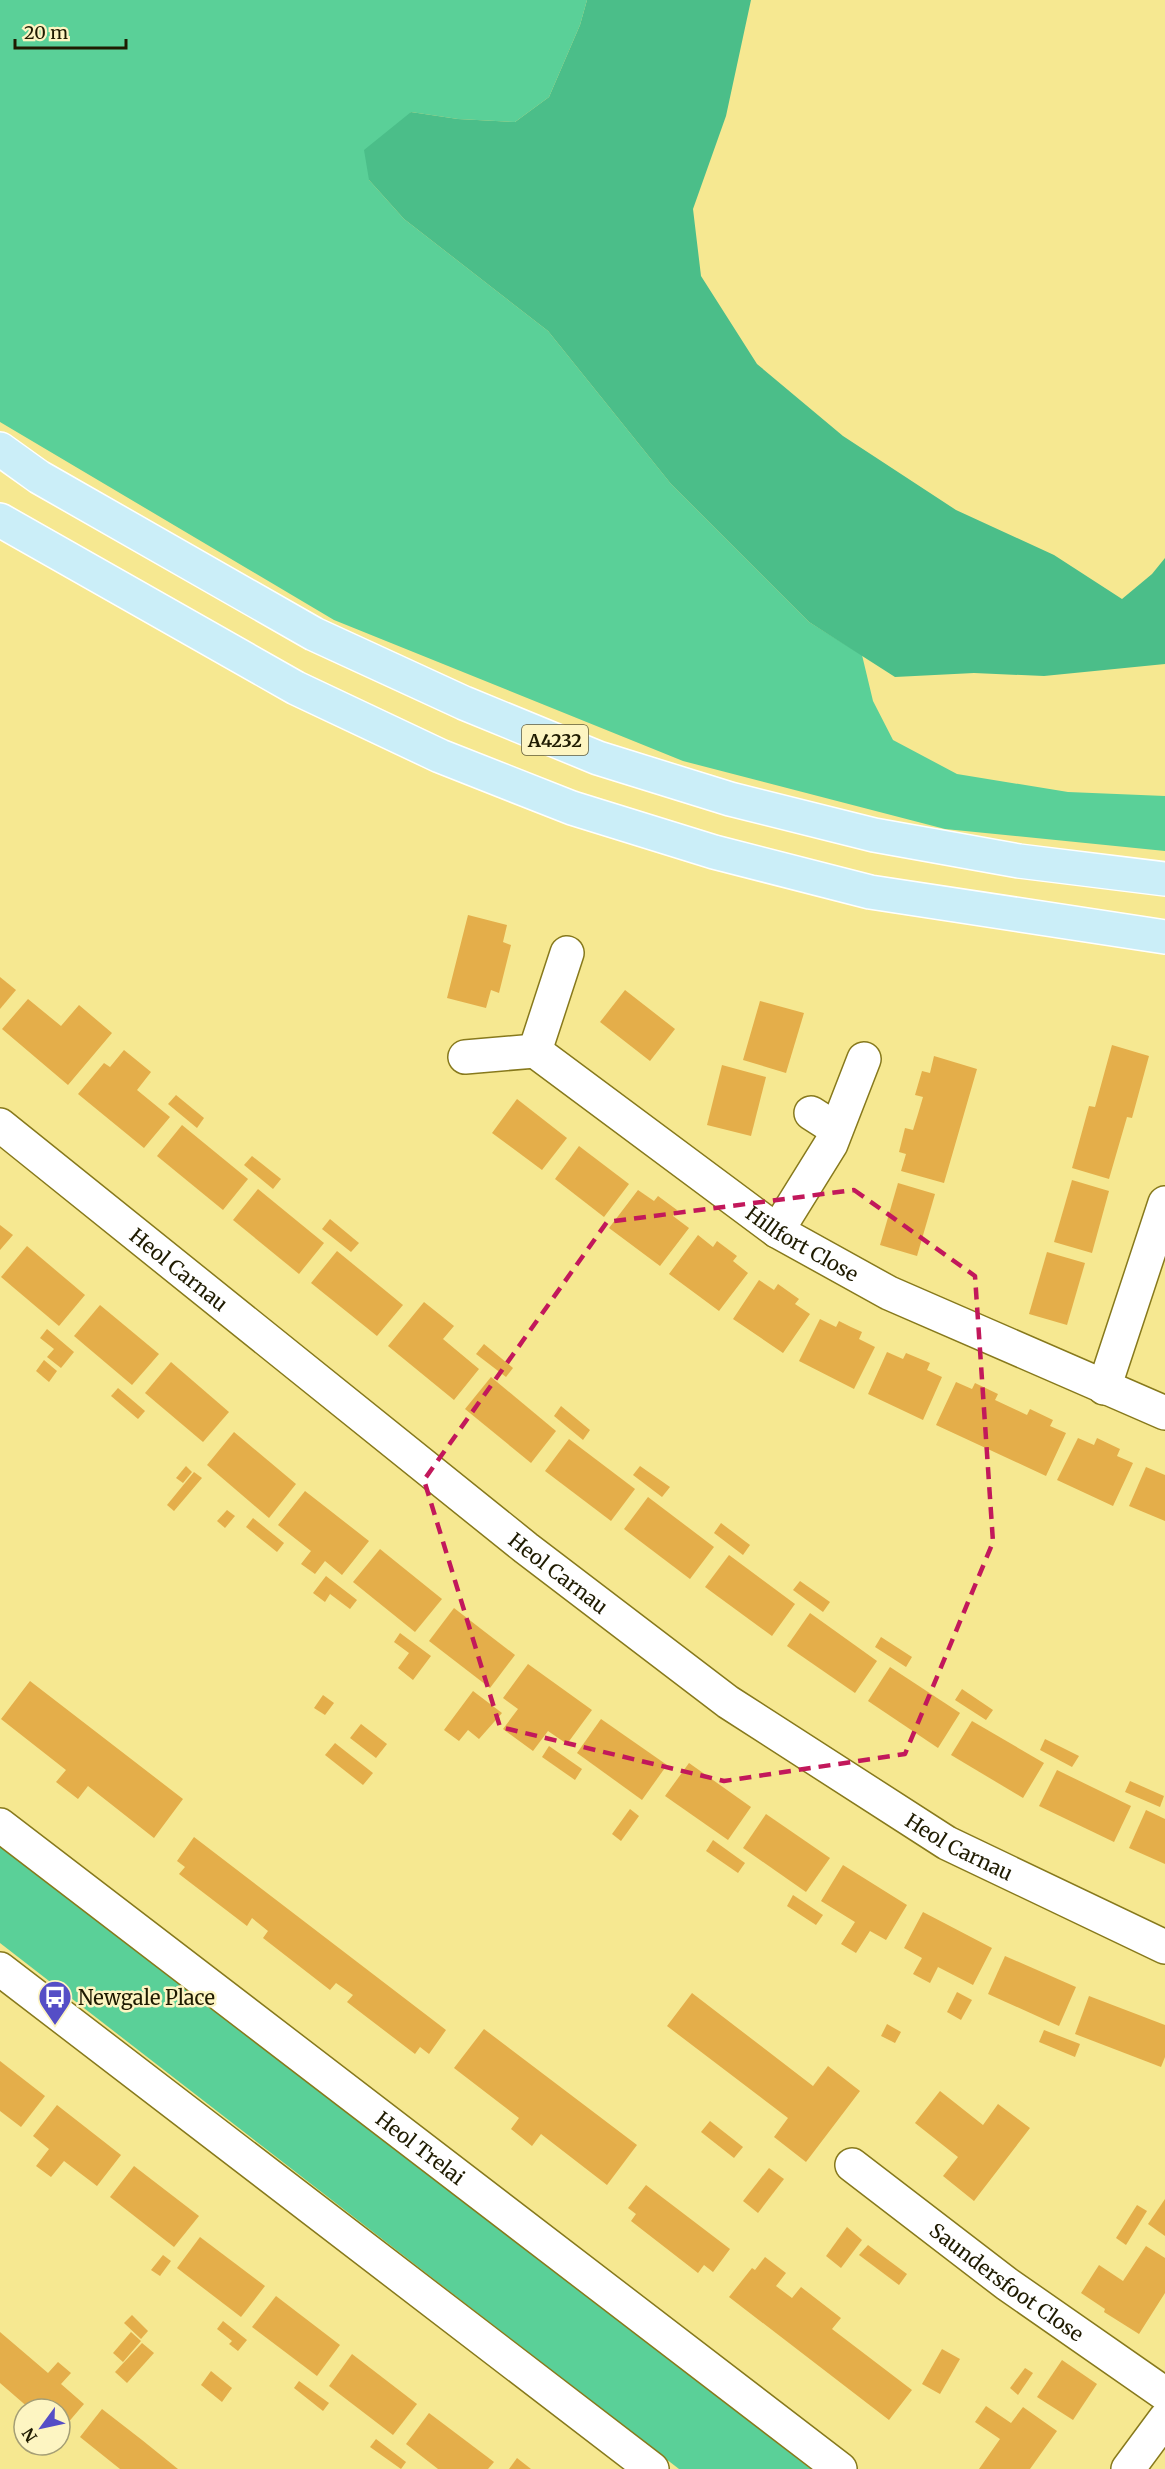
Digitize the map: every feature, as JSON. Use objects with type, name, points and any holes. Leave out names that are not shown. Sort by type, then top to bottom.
[{"type":"main road","name":"A4232","points":[[0,449],[39,477],[314,634],[464,703],[598,758],[730,799],[874,835],[1019,861],[1165,879]]},
{"type":"main road","points":[[0,520],[296,688],[440,756],[572,808],[714,852],[870,892],[1032,919],[1165,937]]},
{"type":"street","points":[[465,1057],[536,1051],[567,953]]},
{"type":"street","name":"Hillfort Close","points":[[536,1051],[777,1231],[889,1293],[1165,1413]]},
{"type":"street","points":[[777,1231],[831,1144],[823,1121],[864,1059]]},
{"type":"street","name":"Heol Carnau","points":[[0,1125],[526,1548],[728,1702],[947,1843],[1165,1947]]},
{"type":"street","points":[[1104,1388],[1165,1203]]},
{"type":"street","name":"Heol Trelai","points":[[0,1825],[840,2469]]},
{"type":"street","points":[[0,1969],[652,2469]]},
{"type":"street","name":"Saundersfoot Close","points":[[852,2165],[1007,2284],[1165,2394]]},
{"type":"street","points":[[1128,2469],[1165,2419]]},
{"type":"highlighted area","points":[[854,1190],[975,1276],[993,1542],[905,1754],[724,1781],[500,1727],[424,1480],[607,1222]]},
{"type":"green space","points":[[0,0],[587,0],[580,25],[549,97],[515,122],[458,119],[411,112],[369,180],[404,219],[548,331],[671,484],[809,622],[862,655],[873,701],[893,740],[957,774],[1068,792],[1165,796],[1165,851],[945,829],[683,761],[334,620],[0,422]]},
{"type":"green space","points":[[587,0],[751,0],[726,116],[693,209],[701,276],[757,364],[843,436],[956,510],[1054,555],[1122,599],[1152,574],[1165,558],[1165,664],[1044,676],[974,673],[895,677],[809,622],[671,484],[548,331],[404,219],[369,180],[364,150],[411,112],[458,119],[515,122],[549,97],[580,25]]},
{"type":"green space","points":[[0,1845],[811,2469],[679,2469],[0,1943]]},
{"type":"building","points":[[468,915],[507,925],[503,942],[511,945],[499,993],[491,990],[486,1008],[447,998]]},
{"type":"building","points":[[0,977],[16,990],[0,1009]]},
{"type":"building","points":[[625,990],[675,1029],[650,1061],[600,1022]]},
{"type":"building","points":[[28,999],[61,1026],[79,1005],[112,1033],[68,1085],[2,1029]]},
{"type":"building","points":[[760,1001],[804,1013],[786,1073],[743,1060]]},
{"type":"building","points":[[1112,1045],[1149,1056],[1132,1118],[1127,1117],[1109,1179],[1072,1168],[1089,1106],[1095,1107]]},
{"type":"building","points":[[124,1050],[151,1072],[137,1090],[170,1117],[144,1148],[78,1094],[104,1063],[110,1067]]},
{"type":"building","points":[[934,1056],[977,1069],[944,1183],[901,1171],[906,1154],[899,1152],[905,1128],[913,1130],[923,1097],[915,1095],[922,1071],[930,1073]]},
{"type":"building","points":[[722,1065],[766,1077],[751,1136],[707,1125]]},
{"type":"building","points":[[176,1095],[204,1118],[197,1128],[168,1104]]},
{"type":"building","points":[[517,1099],[567,1138],[542,1170],[492,1133]]},
{"type":"building","points":[[182,1125],[248,1179],[223,1210],[157,1156]]},
{"type":"building","points":[[579,1146],[629,1184],[604,1217],[555,1179]]},
{"type":"building","points":[[252,1156],[281,1179],[273,1189],[244,1165]]},
{"type":"building","points":[[1072,1180],[1109,1191],[1092,1253],[1054,1242]]},
{"type":"building","points":[[898,1183],[935,1194],[917,1256],[880,1245]]},
{"type":"building","points":[[258,1189],[324,1243],[299,1274],[233,1220]]},
{"type":"building","points":[[638,1190],[654,1201],[658,1196],[677,1210],[673,1216],[689,1228],[660,1266],[609,1228]]},
{"type":"building","points":[[330,1219],[359,1243],[351,1252],[322,1229]]},
{"type":"building","points":[[0,1225],[13,1235],[0,1250]]},
{"type":"building","points":[[698,1235],[713,1247],[717,1241],[737,1256],[733,1261],[748,1273],[719,1311],[669,1274]]},
{"type":"building","points":[[27,1246],[85,1295],[59,1326],[1,1277]]},
{"type":"building","points":[[337,1251],[403,1305],[377,1336],[311,1283]]},
{"type":"building","points":[[1047,1252],[1085,1263],[1067,1325],[1029,1314]]},
{"type":"building","points":[[759,1280],[774,1290],[778,1284],[799,1299],[795,1304],[810,1314],[783,1353],[733,1319]]},
{"type":"building","points":[[424,1302],[454,1326],[443,1339],[479,1369],[454,1400],[388,1346]]},
{"type":"building","points":[[100,1305],[159,1354],[132,1385],[74,1336]]},
{"type":"building","points":[[820,1319],[836,1327],[839,1321],[862,1332],[859,1339],[875,1347],[854,1389],[799,1361]]},
{"type":"building","points":[[47,1329],[74,1352],[61,1368],[47,1357],[54,1349],[40,1338]]},
{"type":"building","points":[[484,1344],[513,1368],[506,1377],[476,1354]]},
{"type":"building","points":[[887,1352],[903,1359],[906,1353],[930,1363],[927,1370],[942,1377],[923,1420],[868,1394]]},
{"type":"building","points":[[44,1360],[57,1371],[49,1382],[36,1371]]},
{"type":"building","points":[[171,1362],[229,1412],[203,1442],[145,1393]]},
{"type":"building","points":[[491,1377],[556,1431],[531,1463],[465,1409]]},
{"type":"building","points":[[956,1382],[972,1389],[975,1383],[998,1394],[995,1400],[1027,1415],[1030,1409],[1053,1420],[1050,1426],[1066,1433],[1046,1476],[936,1425]]},
{"type":"building","points":[[118,1388],[145,1411],[138,1419],[111,1396]]},
{"type":"building","points":[[561,1406],[590,1430],[583,1440],[554,1416]]},
{"type":"building","points":[[234,1432],[296,1484],[269,1518],[207,1465]]},
{"type":"building","points":[[1078,1438],[1094,1445],[1097,1438],[1120,1449],[1117,1456],[1133,1463],[1113,1506],[1057,1480]]},
{"type":"building","points":[[569,1439],[635,1489],[611,1521],[545,1471]]},
{"type":"building","points":[[186,1466],[192,1472],[183,1483],[176,1478]]},
{"type":"building","points":[[640,1466],[670,1487],[662,1497],[633,1475]]},
{"type":"building","points":[[1146,1467],[1165,1475],[1165,1521],[1129,1506]]},
{"type":"building","points":[[194,1472],[202,1478],[174,1511],[167,1505]]},
{"type":"building","points":[[305,1491],[369,1541],[342,1575],[325,1561],[315,1574],[301,1564],[311,1551],[278,1525]]},
{"type":"building","points":[[648,1497],[714,1547],[690,1579],[624,1529]]},
{"type":"building","points":[[227,1510],[235,1516],[225,1528],[217,1521]]},
{"type":"building","points":[[253,1518],[284,1543],[277,1552],[246,1527]]},
{"type":"building","points":[[721,1523],[750,1545],[743,1555],[714,1533]]},
{"type":"building","points":[[380,1549],[442,1599],[415,1632],[353,1582]]},
{"type":"building","points":[[729,1555],[795,1604],[772,1636],[705,1587]]},
{"type":"building","points":[[326,1576],[357,1600],[350,1609],[330,1594],[325,1602],[313,1593]]},
{"type":"building","points":[[800,1581],[830,1602],[823,1612],[793,1590]]},
{"type":"building","points":[[454,1608],[515,1655],[490,1688],[429,1641]]},
{"type":"building","points":[[810,1613],[877,1661],[855,1693],[787,1646]]},
{"type":"building","points":[[400,1633],[431,1656],[413,1680],[398,1668],[409,1653],[394,1642]]},
{"type":"building","points":[[881,1637],[912,1657],[906,1667],[875,1647]]},
{"type":"building","points":[[528,1664],[592,1710],[567,1744],[548,1731],[533,1751],[503,1729],[518,1709],[503,1698]]},
{"type":"building","points":[[890,1667],[960,1713],[938,1748],[868,1701]]},
{"type":"building","points":[[30,1681],[183,1799],[154,1838],[88,1786],[78,1799],[56,1782],[66,1770],[1,1719]]},
{"type":"building","points":[[962,1689],[993,1710],[986,1720],[955,1700]]},
{"type":"building","points":[[473,1691],[502,1713],[479,1739],[468,1730],[459,1741],[444,1730]]},
{"type":"building","points":[[323,1695],[334,1703],[325,1715],[314,1708]]},
{"type":"building","points":[[601,1719],[667,1765],[642,1800],[577,1753]]},
{"type":"building","points":[[972,1721],[1044,1763],[1023,1798],[951,1755]]},
{"type":"building","points":[[361,1724],[387,1744],[376,1758],[350,1738]]},
{"type":"building","points":[[1045,1739],[1079,1756],[1072,1767],[1040,1750]]},
{"type":"building","points":[[335,1743],[373,1773],[363,1785],[325,1755]]},
{"type":"building","points":[[549,1746],[582,1769],[575,1780],[542,1757]]},
{"type":"building","points":[[689,1763],[751,1807],[728,1840],[665,1796]]},
{"type":"building","points":[[1057,1770],[1131,1806],[1114,1842],[1039,1806]]},
{"type":"building","points":[[1130,1781],[1164,1796],[1160,1807],[1125,1792]]},
{"type":"building","points":[[630,1809],[639,1816],[621,1841],[612,1834]]},
{"type":"building","points":[[1146,1810],[1165,1819],[1165,1864],[1129,1848]]},
{"type":"building","points":[[766,1814],[830,1858],[806,1892],[743,1848]]},
{"type":"building","points":[[194,1837],[446,2030],[429,2054],[420,2047],[415,2054],[347,2002],[353,1995],[336,1983],[330,1990],[263,1938],[268,1931],[252,1918],[247,1926],[179,1874],[185,1867],[177,1861]]},
{"type":"building","points":[[713,1840],[745,1863],[738,1873],[706,1851]]},
{"type":"building","points":[[843,1865],[907,1905],[886,1940],[870,1931],[856,1953],[841,1944],[855,1922],[821,1901]]},
{"type":"building","points":[[793,1895],[823,1915],[816,1925],[787,1906]]},
{"type":"building","points":[[923,1912],[992,1948],[973,1985],[938,1967],[930,1983],[913,1974],[922,1958],[904,1948]]},
{"type":"building","points":[[1005,1956],[1076,1987],[1059,2026],[988,1994]]},
{"type":"building","points":[[957,1992],[972,2000],[961,2020],[947,2012]]},
{"type":"building","points":[[692,1993],[813,2086],[828,2066],[860,2091],[806,2162],[774,2137],[788,2118],[667,2026]]},
{"type":"building","points":[[1089,1996],[1165,2025],[1165,2057],[1161,2067],[1075,2034]]},
{"type":"building","points":[[887,2024],[901,2032],[895,2043],[881,2036]]},
{"type":"building","points":[[484,2029],[637,2145],[607,2185],[541,2134],[532,2146],[511,2129],[519,2118],[454,2068]]},
{"type":"building","points":[[1044,2030],[1080,2044],[1075,2057],[1039,2042]]},
{"type":"building","points":[[0,2061],[45,2096],[21,2127],[0,2111]]},
{"type":"building","points":[[940,2091],[983,2125],[998,2104],[1030,2128],[974,2201],[943,2176],[958,2157],[915,2123]]},
{"type":"building","points":[[57,2105],[121,2155],[97,2186],[64,2161],[51,2177],[36,2166],[49,2149],[33,2136]]},
{"type":"building","points":[[710,2121],[743,2147],[734,2158],[701,2132]]},
{"type":"building","points":[[134,2166],[199,2216],[174,2247],[110,2197]]},
{"type":"building","points":[[769,2168],[784,2179],[758,2213],[743,2201]]},
{"type":"building","points":[[646,2185],[730,2249],[713,2272],[704,2265],[698,2273],[631,2221],[636,2214],[628,2208]]},
{"type":"building","points":[[1165,2199],[1165,2236],[1148,2224]]},
{"type":"building","points":[[1137,2205],[1147,2211],[1126,2245],[1116,2238]]},
{"type":"building","points":[[847,2227],[862,2240],[841,2268],[826,2256]]},
{"type":"building","points":[[200,2237],[265,2286],[241,2317],[177,2268]]},
{"type":"building","points":[[868,2245],[907,2274],[899,2285],[859,2255]]},
{"type":"building","points":[[1146,2246],[1165,2258],[1165,2293],[1139,2334],[1104,2312],[1105,2309],[1081,2293],[1099,2265],[1123,2281]]},
{"type":"building","points":[[163,2255],[171,2261],[160,2276],[151,2270]]},
{"type":"building","points":[[765,2257],[786,2273],[776,2286],[792,2298],[801,2287],[841,2318],[832,2329],[912,2390],[889,2420],[729,2297],[752,2268],[755,2270]]},
{"type":"building","points":[[276,2296],[340,2345],[317,2376],[252,2327]]},
{"type":"building","points":[[132,2315],[148,2331],[141,2339],[124,2323]]},
{"type":"building","points":[[223,2321],[247,2340],[238,2351],[229,2344],[232,2341],[217,2329]]},
{"type":"building","points":[[0,2332],[48,2373],[58,2362],[71,2373],[61,2384],[84,2404],[72,2418],[72,2397],[16,2397],[0,2383]]},
{"type":"building","points":[[131,2332],[141,2341],[123,2362],[113,2353]]},
{"type":"building","points":[[142,2343],[154,2353],[127,2383],[115,2372]]},
{"type":"building","points":[[942,2349],[960,2359],[940,2394],[922,2384]]},
{"type":"building","points":[[352,2354],[417,2404],[393,2435],[329,2386]]},
{"type":"building","points":[[1062,2360],[1097,2384],[1073,2420],[1037,2397]]},
{"type":"building","points":[[1025,2368],[1033,2373],[1018,2395],[1010,2388]]},
{"type":"building","points":[[211,2371],[232,2388],[222,2402],[201,2385]]},
{"type":"building","points":[[299,2381],[329,2403],[323,2411],[294,2388]]},
{"type":"building","points":[[986,2406],[1011,2423],[1023,2407],[1057,2431],[1030,2469],[979,2469],[1000,2439],[975,2422]]},
{"type":"building","points":[[102,2409],[178,2469],[120,2469],[80,2437]]},
{"type":"building","points":[[429,2413],[494,2462],[488,2469],[438,2469],[406,2444]]},
{"type":"building","points":[[376,2439],[406,2462],[401,2469],[370,2447]]},
{"type":"building","points":[[517,2458],[531,2469],[509,2469]]},
{"type":"place","name":"Newgale Place","points":[[55,2026]]}]
